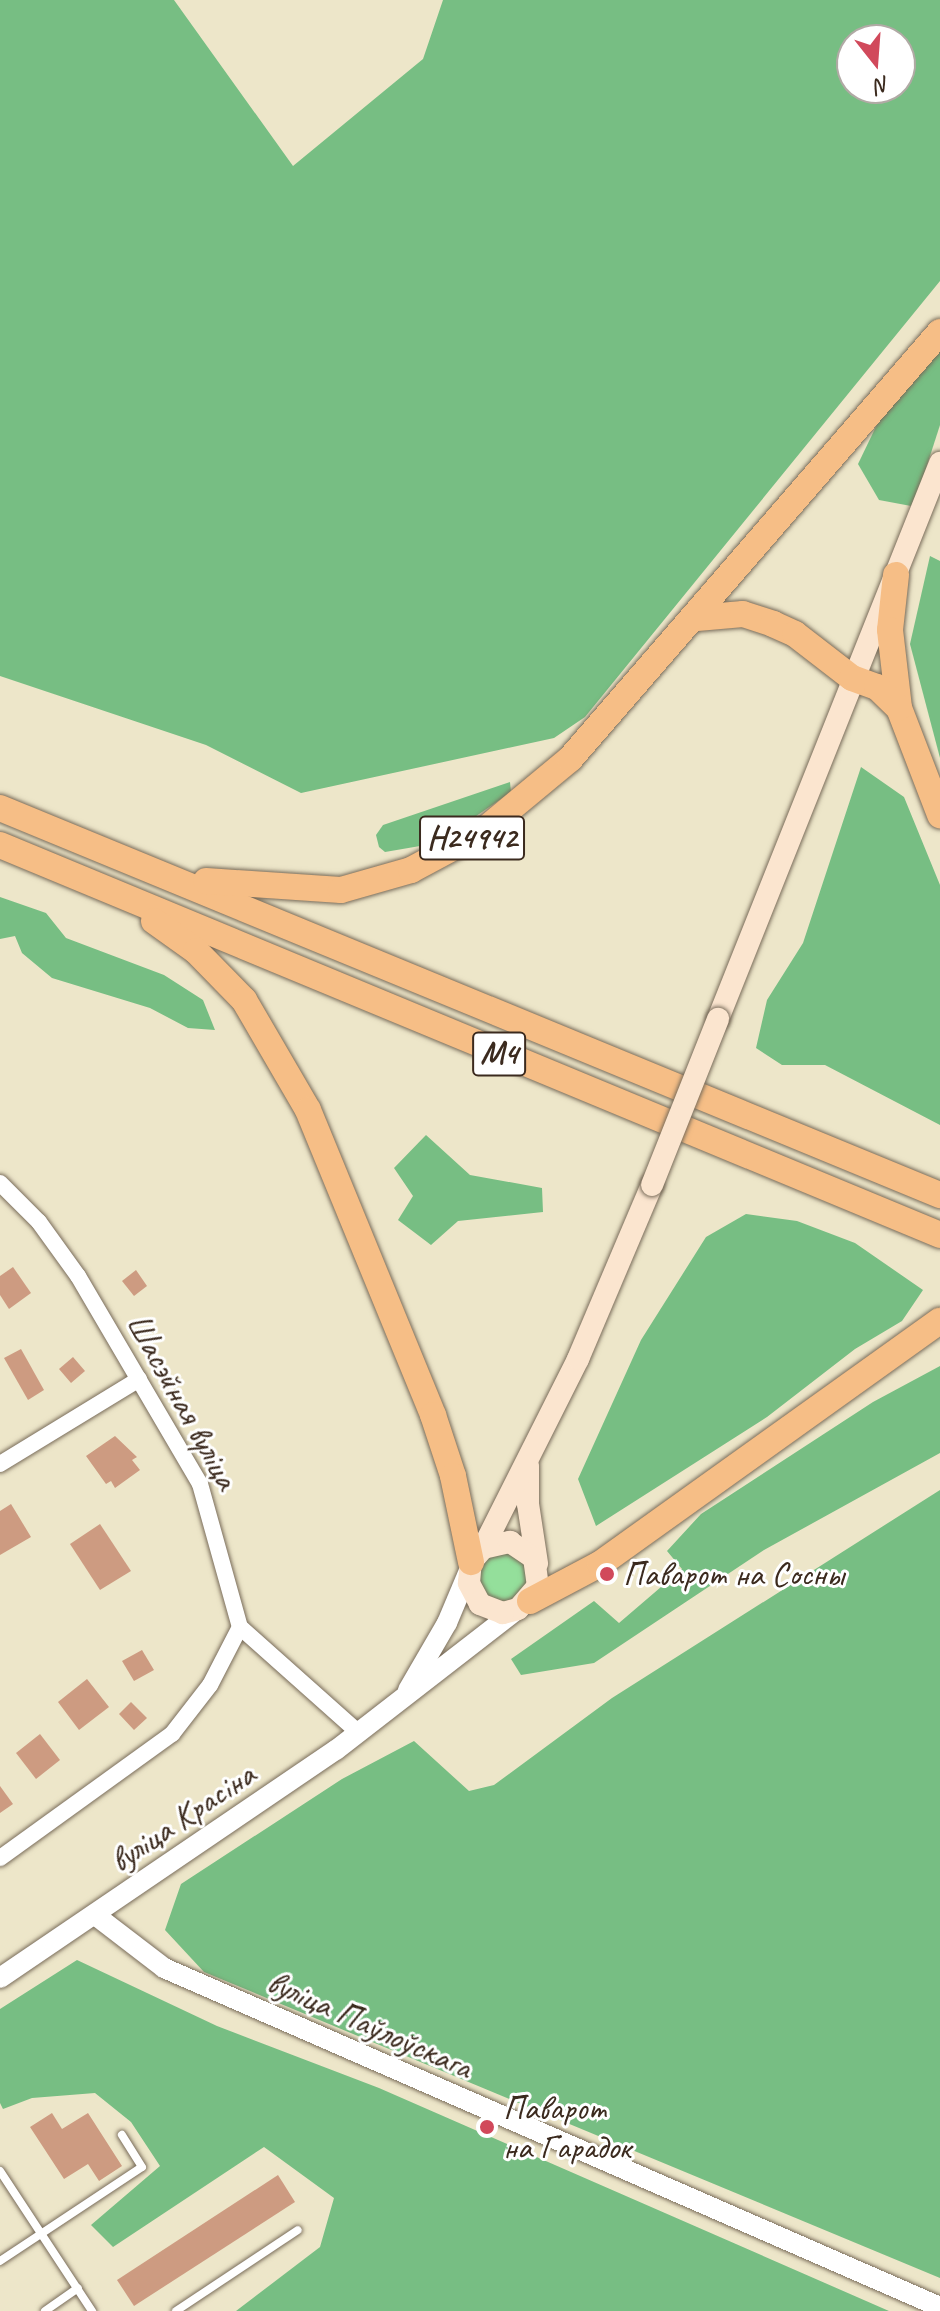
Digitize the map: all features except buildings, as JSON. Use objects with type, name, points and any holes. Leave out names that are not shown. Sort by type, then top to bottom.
[{"type":"highway","name":"Н24942","points":[[167,875],[313,891],[341,890],[411,870],[482,832],[538,787],[697,618],[940,332]]},
{"type":"highway","points":[[896,575],[890,630],[899,708],[940,815]]},
{"type":"highway","points":[[697,618],[723,613],[758,618],[795,634],[852,678],[877,687],[899,708]]},
{"type":"highway","name":"М4","points":[[0,808],[940,1195]]},
{"type":"highway","name":"М4","points":[[0,845],[940,1235]]},
{"type":"highway","points":[[108,890],[196,951],[264,1028],[332,1165],[433,1415],[453,1476],[474,1561]]},
{"type":"highway","points":[[524,1605],[600,1564],[940,1321]]},
{"type":"main road","points":[[529,1461],[528,1504],[538,1586],[524,1605],[503,1613],[480,1604],[474,1561],[529,1461],[652,1185],[940,463]]},
{"type":"main road","points":[[474,1561],[510,1542],[524,1548],[538,1567]]},
{"type":"street","name":"Шасэйная вуліца","points":[[0,1183],[39,1222],[78,1276],[200,1484],[240,1627]]},
{"type":"street","points":[[0,1464],[139,1379]]},
{"type":"street","name":"вуліца Красіна","points":[[398,1706],[447,1623],[474,1561]]},
{"type":"street","name":"вуліца Красіна","points":[[0,1978],[398,1706],[524,1605]]},
{"type":"street","points":[[0,1858],[172,1734],[210,1685],[240,1627],[359,1733]]},
{"type":"street","name":"вуліца Паўлоўскага","points":[[95,1915],[164,1968],[940,2307]]},
{"type":"lane","points":[[0,2261],[142,2167],[122,2135]]},
{"type":"lane","points":[[0,2171],[92,2311]]},
{"type":"lane","points":[[176,2311],[298,2230]]},
{"type":"lane","points":[[45,2311],[78,2288]]},
{"type":"green space","points":[[0,0],[174,0],[293,166],[423,59],[443,0],[940,0],[940,281],[585,717],[554,738],[301,793],[206,745],[0,676]]},
{"type":"green space","points":[[940,350],[940,425],[920,487],[911,506],[879,500],[858,464],[884,410]]},
{"type":"green space","points":[[930,556],[940,561],[940,758],[910,644]]},
{"type":"green space","points":[[861,767],[904,797],[940,885],[940,1125],[825,1065],[782,1065],[756,1048],[767,1000],[803,943]]},
{"type":"green space","points":[[510,782],[511,792],[453,832],[420,846],[385,852],[379,847],[376,835],[383,825]]},
{"type":"green space","points":[[0,897],[46,913],[66,938],[164,975],[203,1000],[215,1030],[188,1028],[150,1008],[52,978],[22,953],[15,936],[0,939]]},
{"type":"green space","points":[[426,1135],[470,1175],[542,1188],[543,1212],[458,1221],[431,1245],[398,1220],[413,1196],[394,1168]]},
{"type":"green space","points":[[746,1214],[797,1221],[855,1243],[923,1290],[902,1321],[855,1349],[767,1417],[596,1526],[578,1479],[641,1340],[706,1237]]},
{"type":"green space","points":[[940,1366],[940,1453],[764,1550],[594,1663],[521,1675],[511,1659],[594,1601],[619,1623],[682,1569],[667,1551],[701,1514],[873,1402]]},
{"type":"green space","points":[[940,1490],[940,2278],[204,1972],[165,1930],[181,1884],[342,1779],[414,1741],[469,1791],[494,1785],[612,1698]]},
{"type":"green space","points":[[503,1553],[520,1560],[527,1577],[520,1594],[503,1601],[486,1594],[479,1577],[486,1560]]},
{"type":"green space","points":[[77,1960],[217,2026],[379,2088],[889,2311],[236,2311],[320,2247],[334,2198],[264,2147],[113,2247],[91,2225],[160,2166],[131,2122],[95,2093],[32,2098],[3,2109],[0,2103],[0,2009]]},
{"type":"place","name":"Паварот на Сосны","points":[[607,1574]]},
{"type":"place","name":"Паварот на Гарадок","points":[[487,2127]]}]
